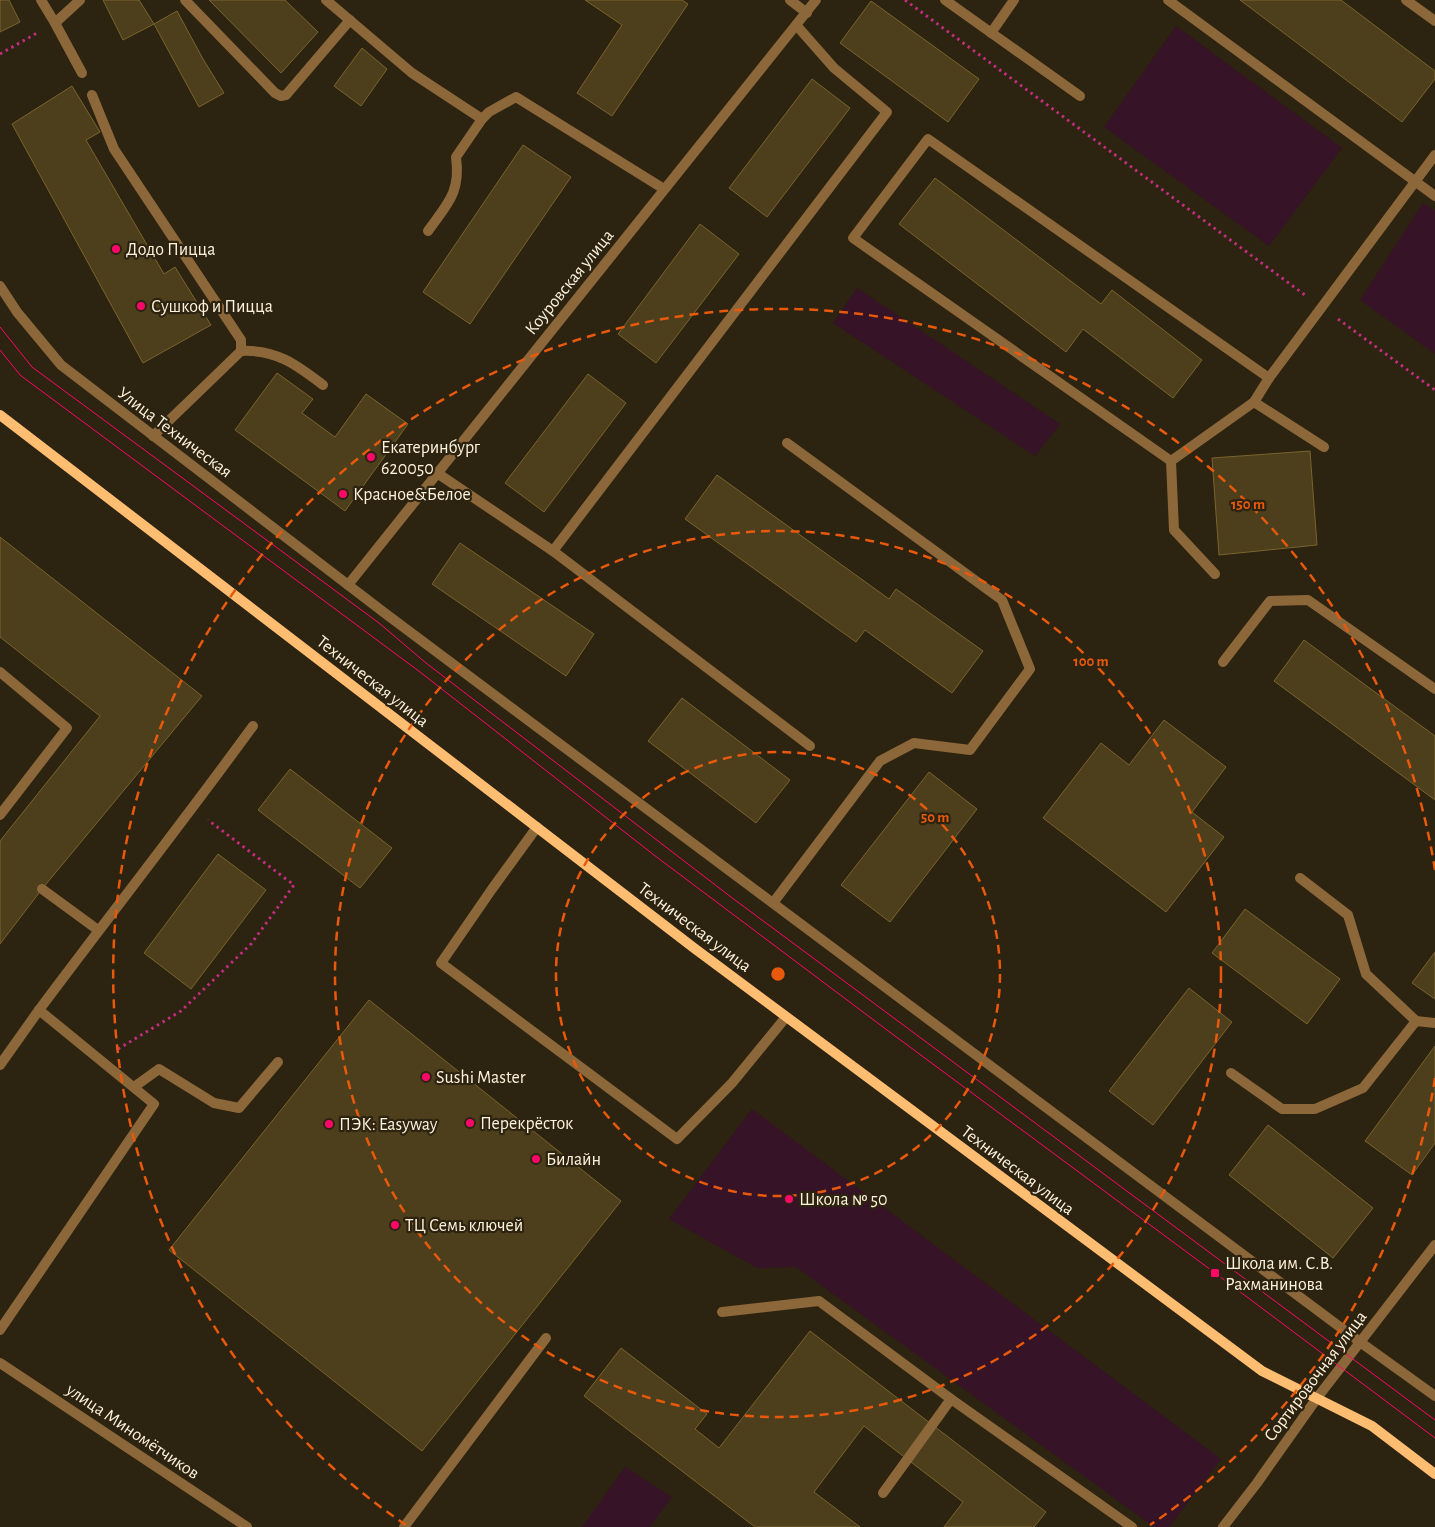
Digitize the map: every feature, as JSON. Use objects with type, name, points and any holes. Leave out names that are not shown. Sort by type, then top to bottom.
[{"type":"main road","name":"Техническая улица","points":[[0,415],[786,1017],[1262,1372],[1372,1426],[1435,1474]]},
{"type":"street","points":[[42,0],[82,73]]},
{"type":"street","points":[[55,23],[80,0]]},
{"type":"street","points":[[185,0],[275,93],[281,96],[286,95],[350,20]]},
{"type":"street","points":[[326,0],[412,72],[482,119]]},
{"type":"street","points":[[790,0],[807,13]]},
{"type":"street","name":"Коуровская улица","points":[[348,585],[816,0]]},
{"type":"street","points":[[945,0],[1080,96]]},
{"type":"street","points":[[991,33],[1014,0]]},
{"type":"street","points":[[1168,0],[1435,196]]},
{"type":"street","points":[[1406,0],[1435,21]]},
{"type":"street","points":[[553,551],[887,112],[834,68],[797,26]]},
{"type":"street","points":[[92,95],[114,150],[241,340],[241,351],[153,436]]},
{"type":"street","points":[[428,231],[455,191],[458,173],[456,157],[482,119],[489,112],[516,97],[664,190]]},
{"type":"street","points":[[1171,461],[853,238],[928,139],[1269,378]]},
{"type":"street","points":[[1171,461],[1254,402],[1269,378],[1435,155]]},
{"type":"street","name":"Улица Техническая","points":[[0,286],[17,312],[61,365],[348,585],[1360,1342],[1435,1396]]},
{"type":"street","points":[[241,351],[270,353],[296,365],[323,385]]},
{"type":"street","points":[[1254,402],[1324,448]]},
{"type":"street","points":[[772,903],[880,761],[914,743],[970,750],[1030,670],[1002,600],[787,443]]},
{"type":"street","points":[[1171,461],[1174,530],[1215,574]]},
{"type":"street","points":[[437,473],[553,551],[810,746]]},
{"type":"street","points":[[1223,662],[1270,601],[1308,600],[1435,689]]},
{"type":"street","points":[[0,672],[67,728],[0,815]]},
{"type":"street","points":[[0,1065],[98,930],[193,809],[253,726]]},
{"type":"street","points":[[537,827],[441,962],[678,1139],[732,1083],[786,1017]]},
{"type":"street","points":[[1300,878],[1348,915],[1366,974],[1416,1021],[1435,1022]]},
{"type":"street","points":[[42,888],[98,930]]},
{"type":"street","points":[[0,1330],[154,1104],[39,1010]]},
{"type":"street","points":[[1231,1073],[1282,1109],[1315,1109],[1363,1088],[1416,1021]]},
{"type":"street","points":[[134,1087],[159,1069],[214,1103],[239,1108],[278,1062]]},
{"type":"street","name":"Сортировочная улица","points":[[1223,1527],[1257,1483],[1317,1398],[1435,1245]]},
{"type":"street","points":[[722,1312],[819,1302],[951,1399],[1132,1527]]},
{"type":"street","points":[[404,1527],[546,1338]]},
{"type":"street","name":"улица Миномётчиков","points":[[0,1363],[247,1527]]},
{"type":"street","points":[[883,1493],[951,1399]]},
{"type":"path","points":[[905,0],[1045,105],[1435,390]]},
{"type":"path","points":[[0,54],[55,23]]},
{"type":"path","points":[[100,1060],[181,1011],[251,944],[294,885],[193,809]]},
{"type":"shaded area","points":[[1176,26],[1342,148],[1269,246],[1104,127]]},
{"type":"shaded area","points":[[1423,203],[1435,211],[1435,354],[1360,300]]},
{"type":"shaded area","points":[[857,288],[1060,424],[1035,456],[833,323]]},
{"type":"shaded area","points":[[752,1109],[1221,1459],[1169,1527],[1154,1527],[796,1267],[757,1268],[669,1219]]},
{"type":"shaded area","points":[[625,1467],[672,1497],[650,1527],[582,1527]]},
{"type":"building","points":[[0,0],[9,0],[20,22],[0,32]]},
{"type":"building","points":[[103,0],[139,0],[154,24],[123,40]]},
{"type":"building","points":[[209,0],[285,0],[318,32],[281,73]]},
{"type":"building","points":[[585,0],[682,0],[688,4],[612,116],[577,93],[622,25]]},
{"type":"building","points":[[1240,0],[1341,0],[1435,71],[1435,79],[1402,122]]},
{"type":"building","points":[[871,1],[979,79],[948,122],[840,43]]},
{"type":"building","points":[[177,11],[224,93],[199,107],[154,24]]},
{"type":"building","points":[[362,48],[387,69],[361,106],[334,86]]},
{"type":"building","points":[[812,79],[850,108],[767,217],[729,188]]},
{"type":"building","points":[[72,86],[100,132],[86,140],[164,274],[175,267],[211,325],[143,363],[12,124]]},
{"type":"building","points":[[523,145],[571,177],[470,324],[423,292]]},
{"type":"building","points":[[935,178],[1101,304],[1112,290],[1202,360],[1173,398],[1083,329],[1066,352],[899,224]]},
{"type":"building","points":[[700,224],[739,254],[656,363],[618,334]]},
{"type":"building","points":[[277,373],[313,399],[302,413],[335,437],[366,394],[408,424],[345,511],[235,430]]},
{"type":"building","points":[[588,374],[626,403],[544,512],[505,483]]},
{"type":"building","points":[[1310,451],[1317,545],[1219,555],[1212,458]]},
{"type":"building","points":[[717,475],[889,599],[896,589],[983,651],[952,693],[865,630],[856,642],[685,519]]},
{"type":"building","points":[[0,537],[202,696],[42,889],[0,944],[0,841],[100,716],[0,637]]},
{"type":"building","points":[[460,543],[594,634],[566,676],[432,584]]},
{"type":"building","points":[[1304,640],[1435,736],[1435,800],[1274,681]]},
{"type":"building","points":[[682,698],[790,780],[756,823],[648,741]]},
{"type":"building","points":[[1164,720],[1226,767],[1192,812],[1224,837],[1166,912],[1043,818],[1101,743],[1129,765]]},
{"type":"building","points":[[290,769],[392,848],[360,888],[258,810]]},
{"type":"building","points":[[929,772],[977,809],[890,922],[841,885]]},
{"type":"building","points":[[218,854],[266,890],[191,989],[144,953]]},
{"type":"building","points":[[1245,909],[1340,979],[1307,1024],[1212,953]]},
{"type":"building","points":[[1435,952],[1435,999],[1412,983]]},
{"type":"building","points":[[1189,988],[1232,1022],[1153,1125],[1109,1091]]},
{"type":"building","name":"ТЦ Семь ключей","points":[[369,1000],[621,1201],[422,1451],[169,1250]]},
{"type":"building","points":[[1435,1046],[1435,1143],[1412,1175],[1365,1141]]},
{"type":"building","points":[[1268,1125],[1373,1208],[1333,1258],[1229,1175]]},
{"type":"building","points":[[810,1331],[1046,1512],[1034,1527],[944,1527],[963,1502],[864,1426],[814,1492],[860,1527],[755,1527],[584,1396],[621,1348],[707,1414],[695,1429],[719,1448]]},
{"type":"tram line","points":[[0,327],[32,367],[379,623],[426,663],[731,897],[1435,1420]]},
{"type":"tram line","points":[[0,350],[20,375],[420,672],[654,855],[1435,1438]]},
{"type":"place","name":"Додо Пицца","points":[[116,249]]},
{"type":"place","name":"Сушкоф и Пицца","points":[[141,306]]},
{"type":"place","name":"Екатеринбург 620050","points":[[371,457]]},
{"type":"place","name":"Красное&Белое","points":[[343,494]]},
{"type":"place","name":"Sushi Master","points":[[426,1077]]},
{"type":"place","name":"Перекрёсток","points":[[470,1123]]},
{"type":"place","name":"ПЭК: Easyway","points":[[329,1124]]},
{"type":"place","name":"Билайн","points":[[536,1159]]},
{"type":"place","name":"Школа № 50","points":[[789,1199]]},
{"type":"place","name":"ТЦ Семь ключей","points":[[395,1225]]},
{"type":"place","name":"Школа им. С.В. Рахманинова","points":[[1215,1273]]}]
